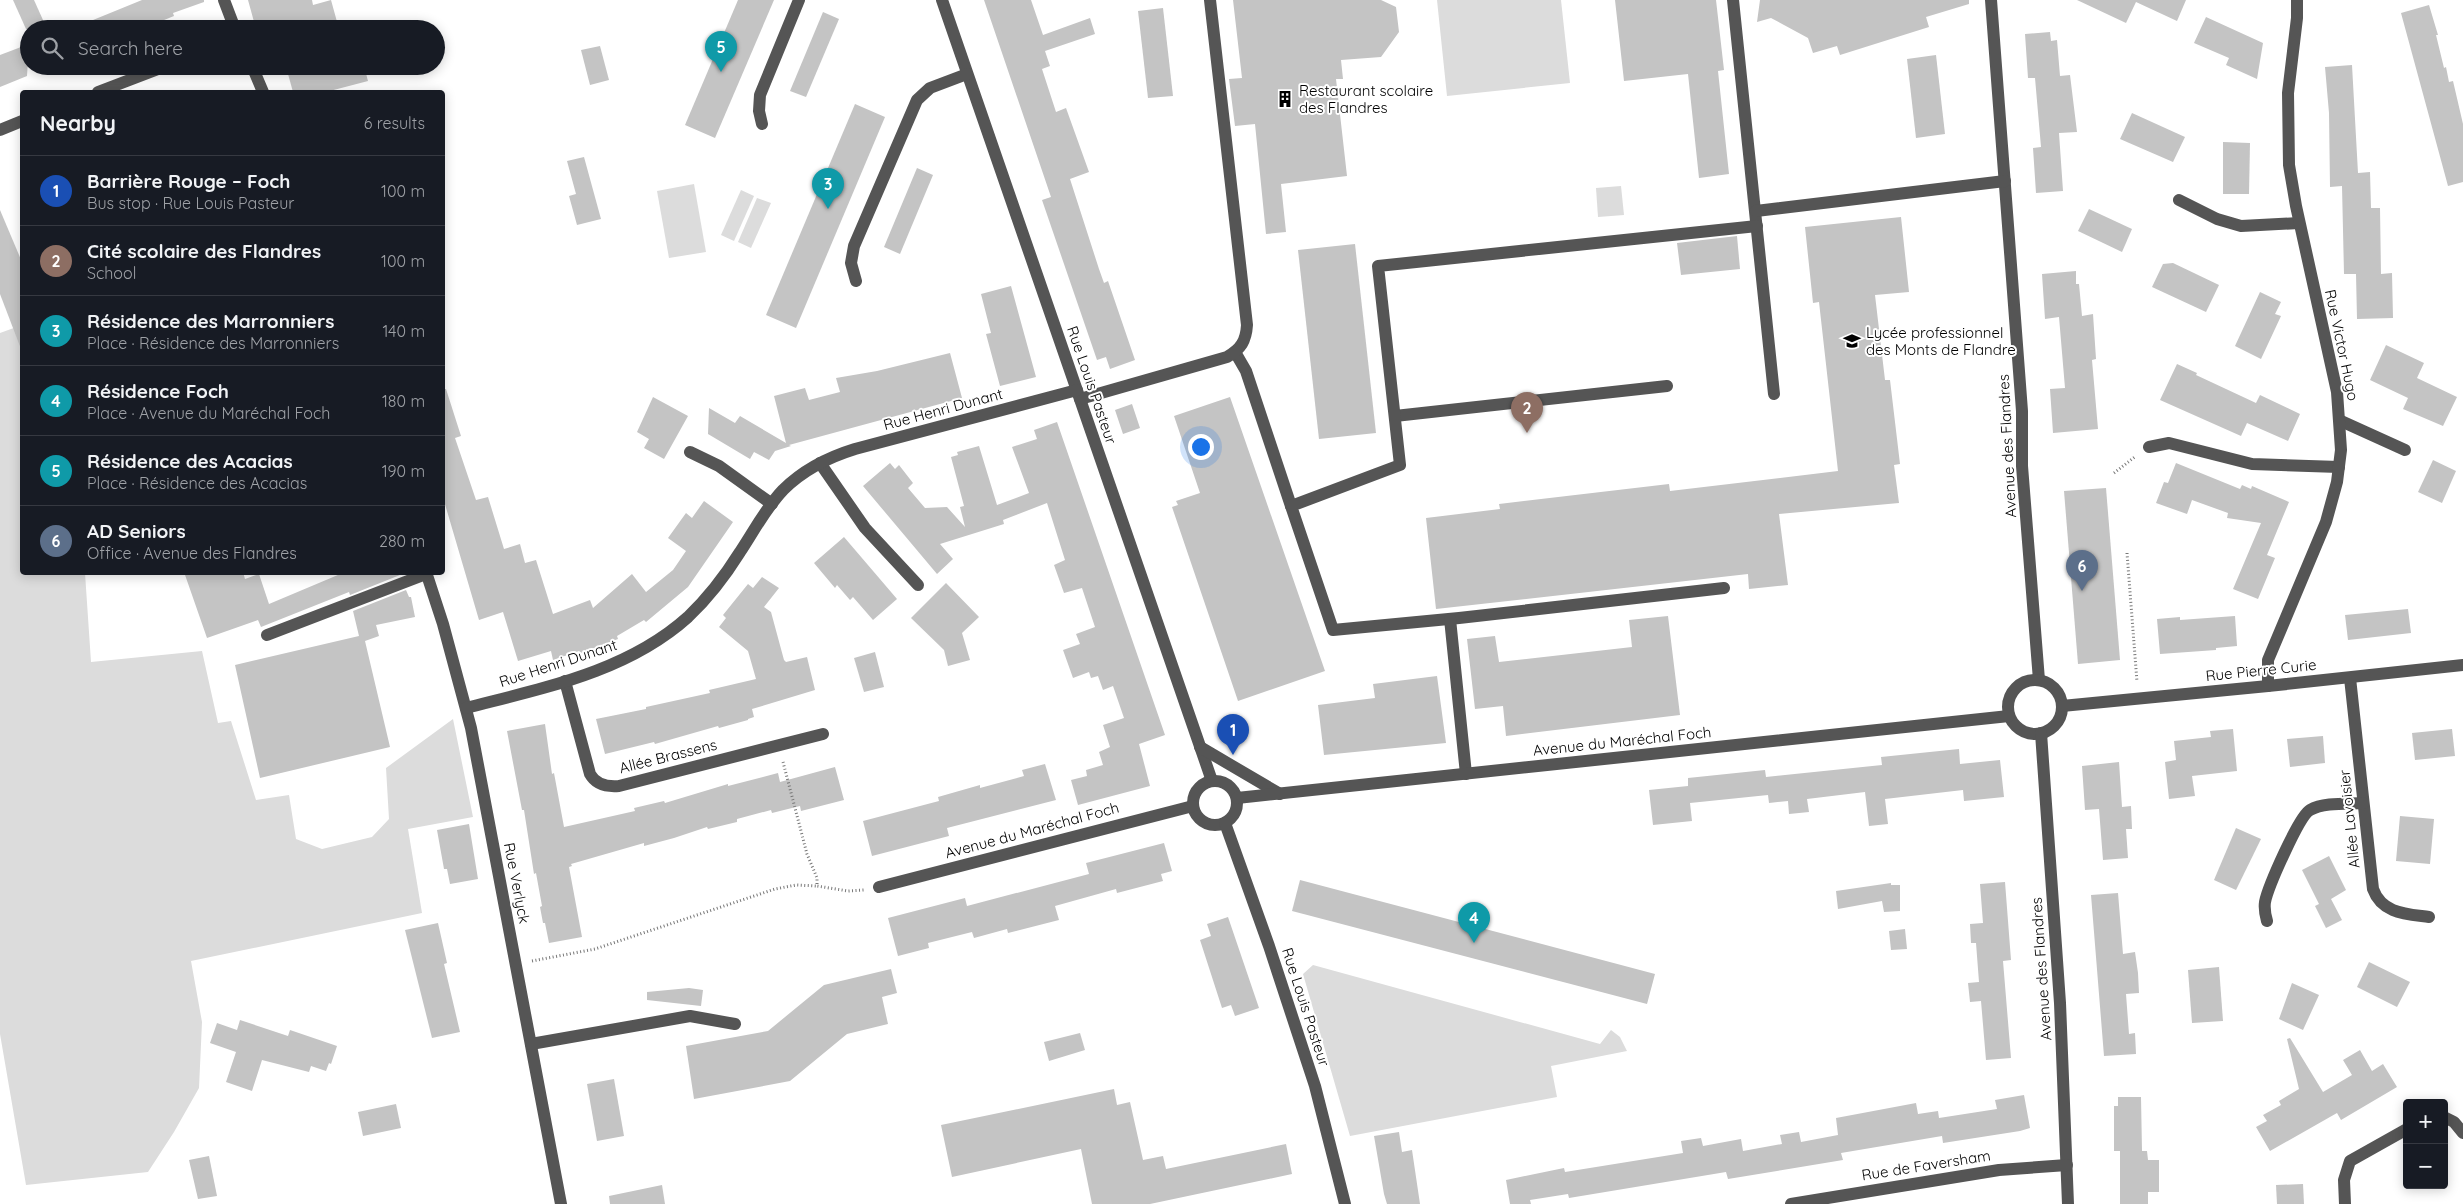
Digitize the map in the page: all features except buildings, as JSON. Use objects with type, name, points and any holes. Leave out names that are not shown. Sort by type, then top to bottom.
[{"type":"street","points":[[224,0],[232,20]]},
{"type":"street","points":[[762,124],[759,111],[760,95],[799,0]]},
{"type":"street","name":"Rue Louis Pasteur","points":[[942,0],[1212,781]]},
{"type":"street","points":[[1210,0],[1247,325],[1245,340],[1235,352],[1246,371],[1333,630],[1450,619],[1724,588]]},
{"type":"street","points":[[1732,0],[1774,394]]},
{"type":"street","name":"Avenue des Flandres","points":[[1991,0],[2022,411],[2024,476],[2039,680]]},
{"type":"street","name":"Rue Victor Hugo","points":[[2268,686],[2268,660],[2326,522],[2339,467],[2341,421],[2337,392],[2299,223],[2290,173],[2287,128],[2288,93],[2297,18],[2297,0]]},
{"type":"street","points":[[856,281],[851,263],[854,246],[917,100],[930,88],[967,74]]},
{"type":"street","points":[[103,90],[142,75]]},
{"type":"street","points":[[256,75],[262,90]]},
{"type":"street","points":[[0,130],[20,122]]},
{"type":"street","points":[[1756,211],[2005,180]]},
{"type":"street","points":[[2179,200],[2217,219],[2241,226],[2299,223]]},
{"type":"street","points":[[1291,506],[1400,465],[1378,266],[1757,226]]},
{"type":"street","name":"Rue Henri Dunant","points":[[466,708],[565,681],[629,658],[675,628],[701,604],[721,580],[772,504],[791,483],[820,463],[855,449],[1227,357],[1235,352]]},
{"type":"street","points":[[1395,416],[1667,386]]},
{"type":"street","points":[[2341,421],[2405,450]]},
{"type":"street","points":[[2149,447],[2169,443],[2225,459],[2252,464],[2339,467]]},
{"type":"street","points":[[690,452],[719,466],[772,504]]},
{"type":"street","points":[[820,463],[866,528],[918,586]]},
{"type":"street","points":[[267,635],[421,575]]},
{"type":"street","name":"Rue Verlyck","points":[[427,575],[443,624],[466,708],[561,1204]]},
{"type":"street","points":[[1450,619],[1466,774]]},
{"type":"street","name":"Rue Pierre Curie","points":[[2062,706],[2463,665]]},
{"type":"street","name":"Allée Lavoisier","points":[[2350,678],[2372,882],[2376,896],[2383,905],[2396,912],[2429,917]]},
{"type":"street","points":[[2039,680],[2054,687],[2060,697],[2062,706],[2056,723],[2042,733],[2024,731],[2014,724],[2010,716],[2008,702],[2014,690],[2025,682],[2039,680]]},
{"type":"street","name":"Allée Brassens","points":[[565,681],[590,774],[601,784],[618,786],[823,734]]},
{"type":"street","name":"Avenue du Maréchal Foch","points":[[1238,798],[2010,716]]},
{"type":"street","name":"Avenue des Flandres","points":[[2042,733],[2060,1011],[2068,1204]]},
{"type":"street","points":[[1200,747],[1280,794]]},
{"type":"street","points":[[1212,781],[1227,783],[1233,788],[1238,798],[1236,813],[1225,823],[1214,825],[1206,823],[1198,816],[1193,806],[1196,791],[1204,783],[1212,781]]},
{"type":"street","points":[[2267,921],[2264,910],[2267,893],[2296,828],[2307,812],[2316,807],[2363,803]]},
{"type":"street","name":"Avenue du Maréchal Foch","points":[[879,887],[1193,806]]},
{"type":"street","name":"Rue Louis Pasteur","points":[[1225,823],[1266,938],[1315,1086],[1345,1204]]},
{"type":"street","points":[[531,1044],[690,1016],[735,1024]]},
{"type":"street","points":[[2448,1119],[2454,1122],[2463,1133]]},
{"type":"street","points":[[2345,1204],[2344,1180],[2350,1161],[2403,1131]]},
{"type":"street","name":"Rue de Faversham","points":[[1791,1204],[2000,1170],[2067,1165]]},
{"type":"path","points":[[2114,472],[2149,447]]},
{"type":"path","points":[[2128,553],[2138,699]]},
{"type":"path","points":[[779,745],[807,854],[817,878],[817,886]]},
{"type":"path","points":[[516,963],[595,949],[775,889],[817,886],[848,891],[879,887]]},
{"type":"shaded area","points":[[1437,0],[1561,0],[1570,83],[1447,96]]},
{"type":"shaded area","points":[[694,184],[706,252],[669,258],[657,191]]},
{"type":"shaded area","points":[[1621,186],[1624,215],[1598,217],[1596,188]]},
{"type":"shaded area","points":[[741,190],[754,196],[734,241],[721,235]]},
{"type":"shaded area","points":[[757,198],[771,203],[751,248],[738,242]]},
{"type":"shaded area","points":[[20,326],[20,575],[85,575],[91,662],[202,651],[218,723],[231,721],[256,800],[289,795],[296,839],[322,849],[372,837],[389,819],[386,768],[453,719],[473,817],[408,829],[422,913],[191,961],[202,1022],[199,1088],[148,1172],[26,1185],[0,1034],[0,333]]},
{"type":"shaded area","points":[[1313,965],[1600,1044],[1611,1030],[1620,1037],[1627,1051],[1551,1066],[1557,1097],[1350,1136],[1303,974]]},
{"type":"place","name":"Résidence des Acacias","points":[[721,72]]},
{"type":"place","name":"Restaurant scolaire des Flandres","points":[[1285,99]]},
{"type":"place","name":"Résidence des Marronniers","points":[[828,209]]},
{"type":"place","name":"Lycée professionnel des Monts de Flandre","points":[[1852,341]]},
{"type":"place","name":"Cité scolaire des Flandres","points":[[1527,433]]},
{"type":"place","name":"AD Seniors","points":[[2082,591]]},
{"type":"place","name":"Barrière Rouge – Foch","points":[[1233,755]]},
{"type":"place","name":"Résidence Foch","points":[[1474,943]]}]
